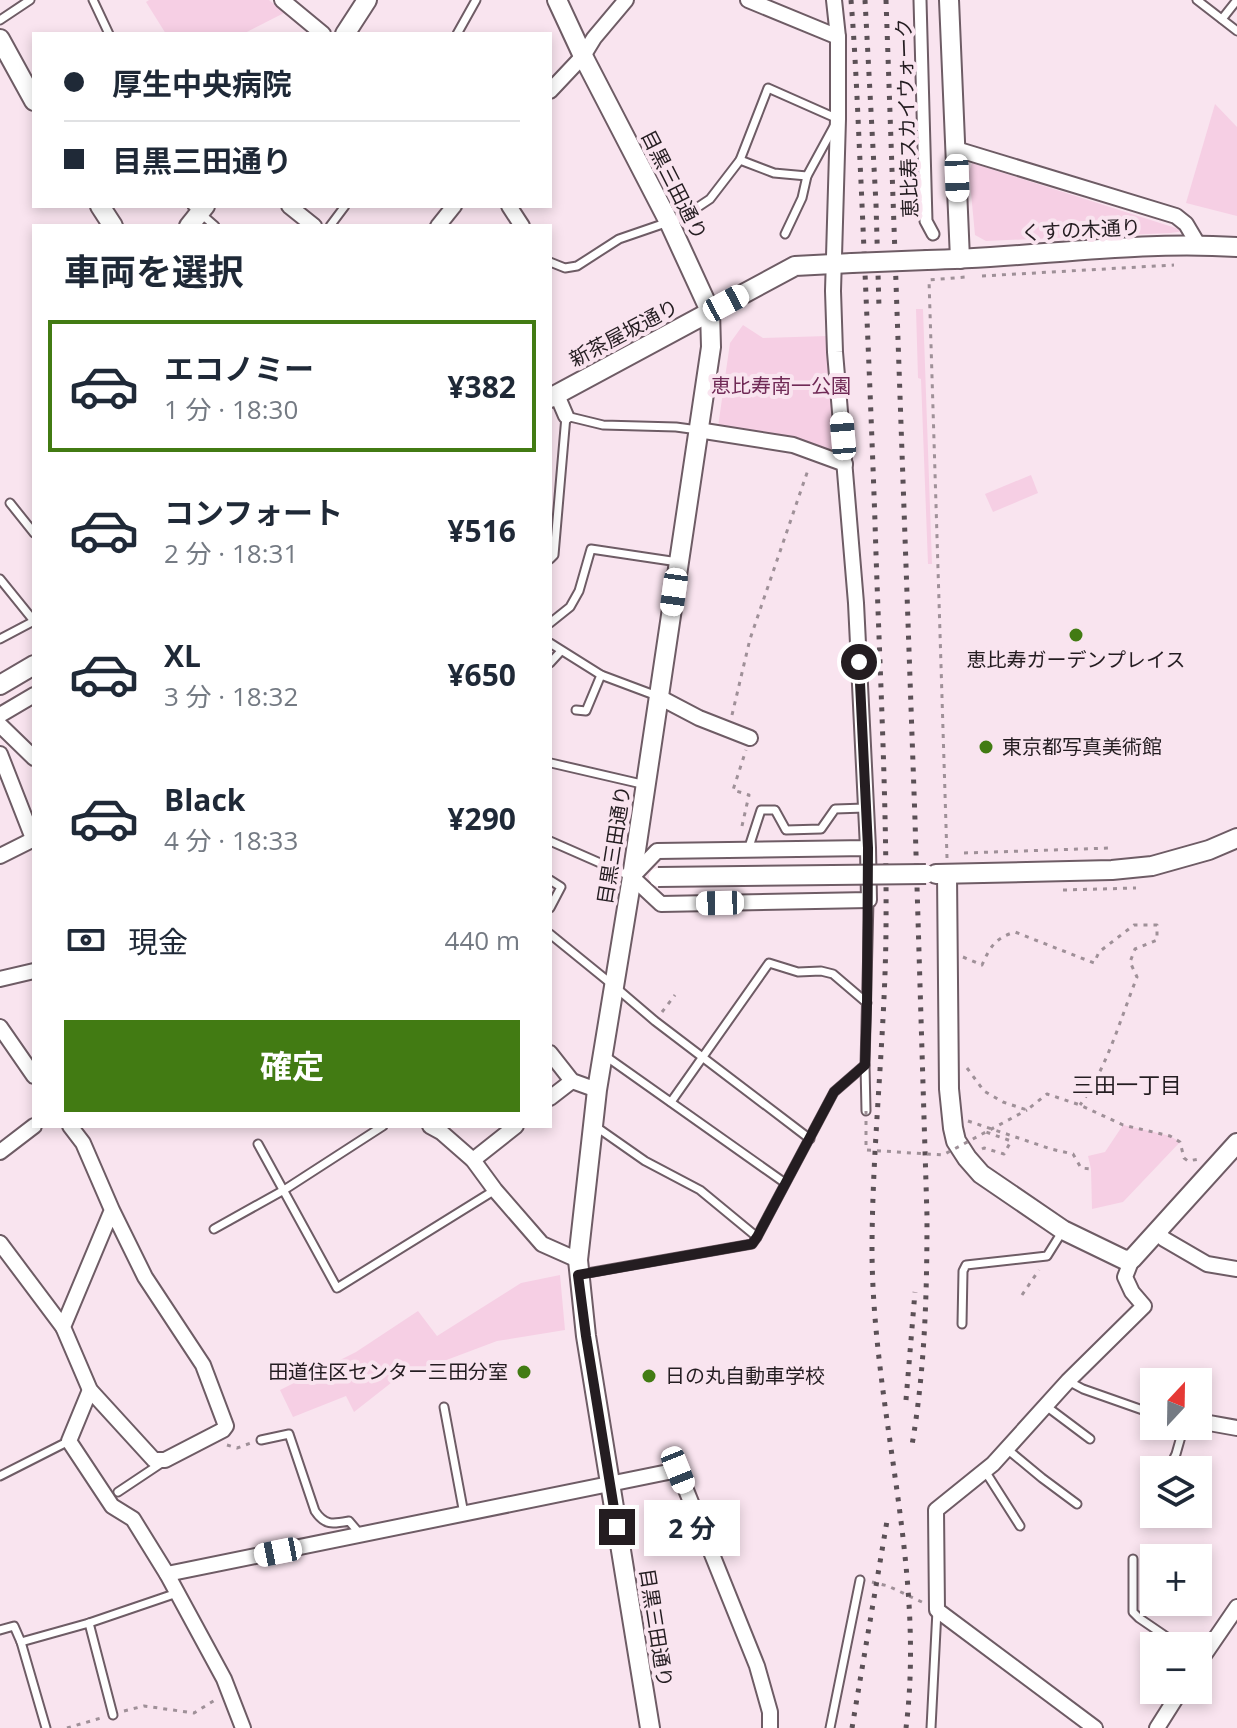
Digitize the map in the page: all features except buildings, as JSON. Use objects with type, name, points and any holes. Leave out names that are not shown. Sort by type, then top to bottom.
[{"type":"street","points":[[282,0],[321,32]]},
{"type":"street","points":[[346,32],[367,0]]},
{"type":"street","name":"目黒三田通り","points":[[557,0],[669,222],[710,311],[712,335],[632,877],[597,1090],[578,1268],[586,1336],[650,1728]]},
{"type":"street","points":[[552,89],[583,56],[626,0]]},
{"type":"street","points":[[748,0],[838,37]]},
{"type":"street","points":[[632,877],[661,904],[869,900],[856,603],[835,352],[833,291],[843,264],[838,37],[834,0]]},
{"type":"street","name":"恵比寿スカイウォーク","points":[[920,0],[926,221],[933,234]]},
{"type":"street","points":[[949,0],[960,259]]},
{"type":"street","points":[[0,39],[32,96]]},
{"type":"street","points":[[956,149],[1176,216],[1186,224],[1199,246]]},
{"type":"street","points":[[292,208],[312,224]]},
{"type":"street","points":[[440,224],[452,208]]},
{"type":"street","name":"くすの木通り","points":[[927,260],[1113,249],[1237,247]]},
{"type":"street","name":"新茶屋坂通り","points":[[553,396],[795,266],[927,260]]},
{"type":"street","points":[[553,396],[566,416]]},
{"type":"street","points":[[698,430],[773,441],[845,464]]},
{"type":"street","points":[[0,685],[32,666]]},
{"type":"street","points":[[0,715],[32,696]]},
{"type":"street","points":[[659,697],[699,718],[750,738]]},
{"type":"street","points":[[0,725],[32,756]]},
{"type":"street","points":[[0,754],[32,835]]},
{"type":"street","points":[[632,877],[1112,870],[1152,866],[1209,850],[1237,838]]},
{"type":"street","points":[[0,856],[32,841]]},
{"type":"street","points":[[632,877],[657,851],[868,848]]},
{"type":"street","points":[[947,874],[949,1089],[956,1141],[969,1148],[981,1174],[1063,1230],[1117,1258],[1132,1259]]},
{"type":"street","points":[[0,979],[32,971]]},
{"type":"street","points":[[0,1027],[32,1073]]},
{"type":"street","points":[[552,1056],[572,1081],[597,1090]]},
{"type":"street","points":[[552,1096],[572,1081]]},
{"type":"street","points":[[0,1152],[32,1128]]},
{"type":"street","points":[[0,1243],[63,1327],[90,1390],[154,1460],[165,1460],[223,1430],[226,1426],[203,1365],[145,1277],[83,1143],[72,1128]]},
{"type":"street","points":[[434,1128],[473,1160],[542,1244],[578,1268]]},
{"type":"street","points":[[473,1160],[513,1128]]},
{"type":"street","points":[[1095,1728],[934,1608],[936,1510],[985,1471],[1068,1381],[1144,1306],[1125,1277],[1132,1259],[1237,1143]]},
{"type":"street","points":[[63,1327],[112,1210]]},
{"type":"street","points":[[1158,1232],[1164,1239],[1207,1264],[1237,1269]]},
{"type":"street","points":[[90,1390],[69,1441],[112,1506],[133,1519],[167,1574],[229,1691],[243,1728]]},
{"type":"street","points":[[1212,1424],[1237,1428]]},
{"type":"street","points":[[167,1574],[678,1470],[757,1666],[770,1712],[770,1728]]},
{"type":"street","points":[[1212,1643],[1237,1607]]},
{"type":"street","points":[[1157,1728],[1172,1704]]},
{"type":"lane","points":[[0,20],[30,0]]},
{"type":"lane","points":[[93,0],[108,32]]},
{"type":"lane","points":[[458,32],[476,0]]},
{"type":"lane","points":[[1197,0],[1237,31]]},
{"type":"lane","points":[[1222,19],[1237,0]]},
{"type":"lane","points":[[552,263],[565,268],[577,266],[619,239],[683,217],[710,199],[740,160],[768,88],[838,119],[807,176],[802,198],[785,234]]},
{"type":"lane","points":[[740,160],[774,173],[807,176]]},
{"type":"lane","points":[[552,557],[566,416],[603,425],[698,430]]},
{"type":"lane","points":[[10,503],[32,530]]},
{"type":"lane","points":[[552,621],[570,607],[579,591],[591,549],[678,562]]},
{"type":"lane","points":[[0,579],[32,619]]},
{"type":"lane","points":[[0,639],[32,622]]},
{"type":"lane","points":[[552,644],[601,675],[659,697]]},
{"type":"lane","points":[[552,661],[561,651]]},
{"type":"lane","points":[[576,710],[586,711],[601,675]]},
{"type":"lane","points":[[552,763],[646,785]]},
{"type":"lane","points":[[748,850],[761,810],[775,810],[786,830],[821,829],[835,809],[865,808]]},
{"type":"lane","points":[[552,842],[632,877]]},
{"type":"lane","points":[[552,881],[561,887],[552,904]]},
{"type":"lane","points":[[866,1111],[869,900]]},
{"type":"lane","points":[[552,936],[655,1021],[810,1139]]},
{"type":"lane","points":[[671,1102],[769,963],[798,972],[833,974],[867,1003]]},
{"type":"lane","points":[[603,1054],[785,1183]]},
{"type":"lane","points":[[578,1268],[752,1244],[834,1092],[865,1065]]},
{"type":"lane","points":[[593,1125],[645,1161],[700,1190],[757,1237]]},
{"type":"lane","points":[[214,1229],[284,1190],[380,1128]]},
{"type":"lane","points":[[258,1144],[337,1288],[495,1190]]},
{"type":"lane","points":[[962,1324],[963,1271],[966,1265],[1047,1256],[1063,1230]]},
{"type":"lane","points":[[1068,1381],[1140,1409]]},
{"type":"lane","points":[[1046,1406],[1090,1439]]},
{"type":"lane","points":[[444,1407],[464,1514]]},
{"type":"lane","points":[[261,1440],[289,1434],[315,1511],[321,1519],[332,1524],[349,1521],[362,1535]]},
{"type":"lane","points":[[2,1473],[69,1441]]},
{"type":"lane","points":[[1007,1449],[1077,1504]]},
{"type":"lane","points":[[118,1492],[165,1460]]},
{"type":"lane","points":[[985,1471],[1020,1526]]},
{"type":"lane","points":[[1133,1559],[1133,1612],[1160,1632]]},
{"type":"lane","points":[[830,1728],[860,1580]]},
{"type":"lane","points":[[21,1642],[177,1593]]},
{"type":"lane","points":[[931,1728],[934,1608]]},
{"type":"lane","points":[[89,1623],[113,1715]]},
{"type":"lane","points":[[0,1630],[14,1626],[44,1727]]},
{"type":"path","points":[[947,874],[929,280],[1174,265]]},
{"type":"path","points":[[731,719],[750,639],[814,452]]},
{"type":"path","points":[[742,826],[749,795],[733,790],[750,738]]},
{"type":"path","points":[[964,853],[1110,848]]},
{"type":"path","points":[[959,956],[982,965],[991,946],[1015,932],[1094,963],[1099,952],[1134,925],[1157,925],[1157,940],[1135,949],[1130,962],[1137,977],[1101,1068],[1080,1105]]},
{"type":"path","points":[[655,1021],[675,995]]},
{"type":"path","points":[[960,1059],[984,1091],[1027,1110]]},
{"type":"path","points":[[866,1111],[866,1150],[943,1155],[1027,1110],[1047,1094],[1123,1125],[1170,1136],[1180,1142],[1184,1158],[1188,1161],[1208,1154]]},
{"type":"path","points":[[961,1119],[1073,1154],[1081,1168],[1091,1169]]},
{"type":"path","points":[[969,1148],[984,1148],[1004,1154],[1011,1141],[986,1132]]},
{"type":"path","points":[[1022,1295],[1047,1256]]},
{"type":"path","points":[[217,1434],[226,1445],[237,1448],[261,1440]]},
{"type":"path","points":[[860,1580],[888,1586],[934,1608]]},
{"type":"path","points":[[67,1728],[144,1706],[194,1713],[229,1691]]},
{"type":"green space","points":[[269,0],[284,13],[247,32],[165,32],[146,2]]},
{"type":"green space","points":[[1215,104],[1237,127],[1237,216],[1186,203]]},
{"type":"green space","points":[[972,163],[1185,231],[986,241],[975,235],[969,172]]},
{"type":"green space","points":[[916,309],[923,309],[932,564],[928,564]]},
{"type":"green space","name":"恵比寿南一公園","points":[[743,325],[763,338],[827,336],[838,448],[832,453],[791,439],[718,427],[730,343]]},
{"type":"green space","points":[[1031,475],[1038,493],[993,512],[985,494]]},
{"type":"green space","points":[[1123,1125],[1170,1136],[1180,1142],[1123,1202],[1092,1209],[1088,1156],[1105,1152]]},
{"type":"green space","points":[[560,1275],[565,1330],[497,1341],[396,1379],[354,1412],[346,1396],[293,1417],[280,1390],[356,1352],[418,1311],[437,1336],[521,1283]]},
{"type":"railway","points":[[851,0],[868,352],[885,828],[885,970],[872,1252],[881,1371],[909,1609],[910,1668],[906,1728]]},
{"type":"railway","points":[[865,0],[879,308]]},
{"type":"railway","points":[[886,0],[927,1216],[924,1331],[912,1445]]},
{"type":"railway","points":[[906,1400],[915,1292]]},
{"type":"railway","points":[[852,1728],[888,1515]]},
{"type":"place","name":"恵比寿ガーデンプレイス","points":[[1076,635]]},
{"type":"place","name":"東京都写真美術館","points":[[986,747]]},
{"type":"place","name":"田道住区センター三田分室","points":[[524,1372]]},
{"type":"place","name":"日の丸自動車学校","points":[[649,1376]]},
{"type":"district","name":"三田一丁目","points":[[1127,1085]]},
{"type":"route","points":[[617,1527],[578,1275],[752,1244],[834,1092],[865,1065],[869,900],[859,662]]}]
